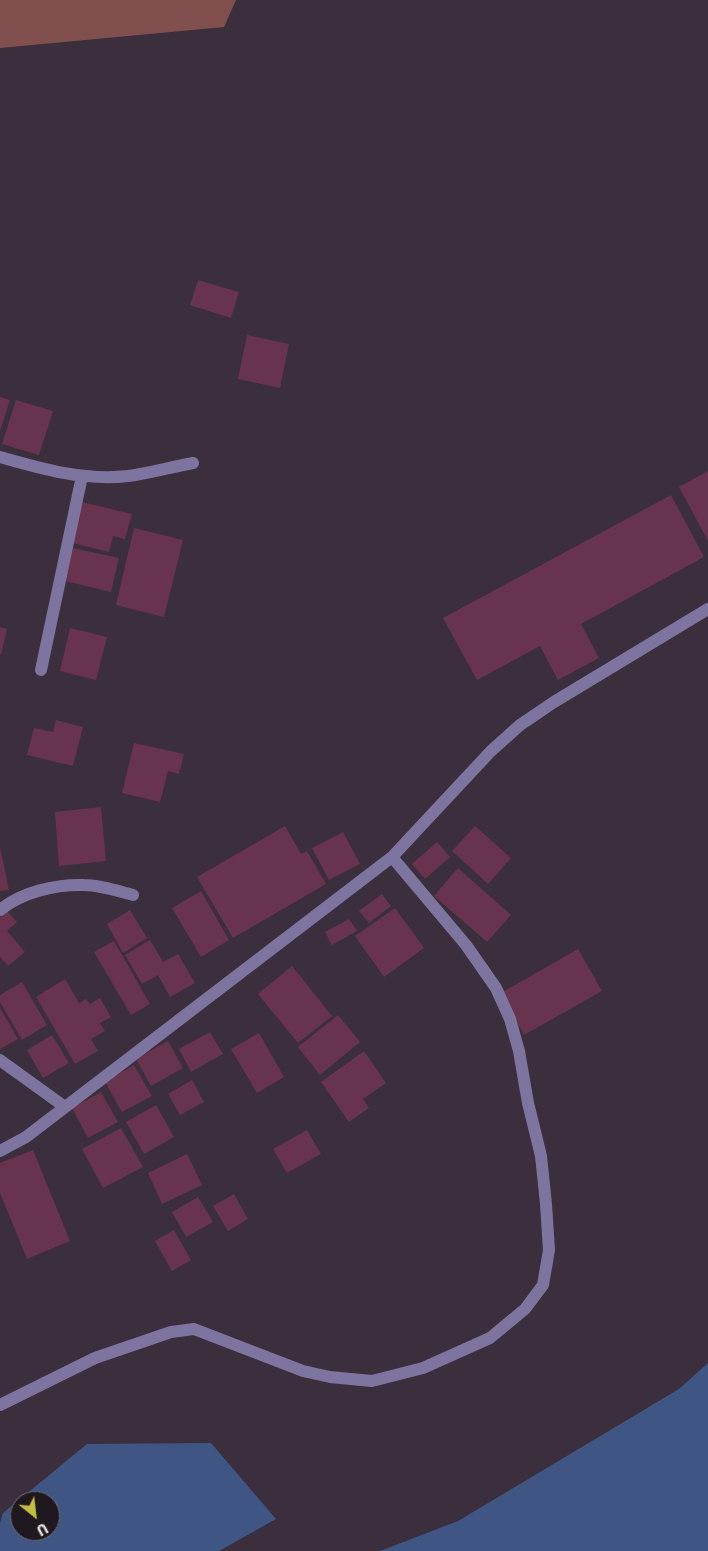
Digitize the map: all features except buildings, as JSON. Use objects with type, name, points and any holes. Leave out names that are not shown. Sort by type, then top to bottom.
[{"type":"street","points":[[0,457],[57,473],[82,476],[128,476],[192,463]]},
{"type":"street","points":[[41,670],[82,476]]},
{"type":"street","points":[[0,1151],[26,1137],[65,1108],[392,857],[491,751],[520,725],[554,702],[708,609]]},
{"type":"street","points":[[0,1405],[95,1358],[184,1329],[194,1329],[303,1371],[330,1377],[372,1381],[423,1368],[490,1338],[525,1309],[543,1285],[549,1250],[541,1156],[510,1019],[496,988],[466,945],[392,857]]},
{"type":"street","points":[[0,910],[26,895],[57,886],[85,884],[133,895]]},
{"type":"street","points":[[0,1060],[65,1108]]},
{"type":"shaded area","points":[[0,0],[236,0],[224,27],[0,48]]},
{"type":"water","points":[[708,1363],[708,1551],[380,1551],[458,1521],[679,1389]]},
{"type":"water","points":[[211,1443],[276,1519],[219,1551],[0,1551],[0,1523],[3,1513],[10,1507],[10,1541],[60,1541],[60,1491],[30,1491],[87,1444]]}]
